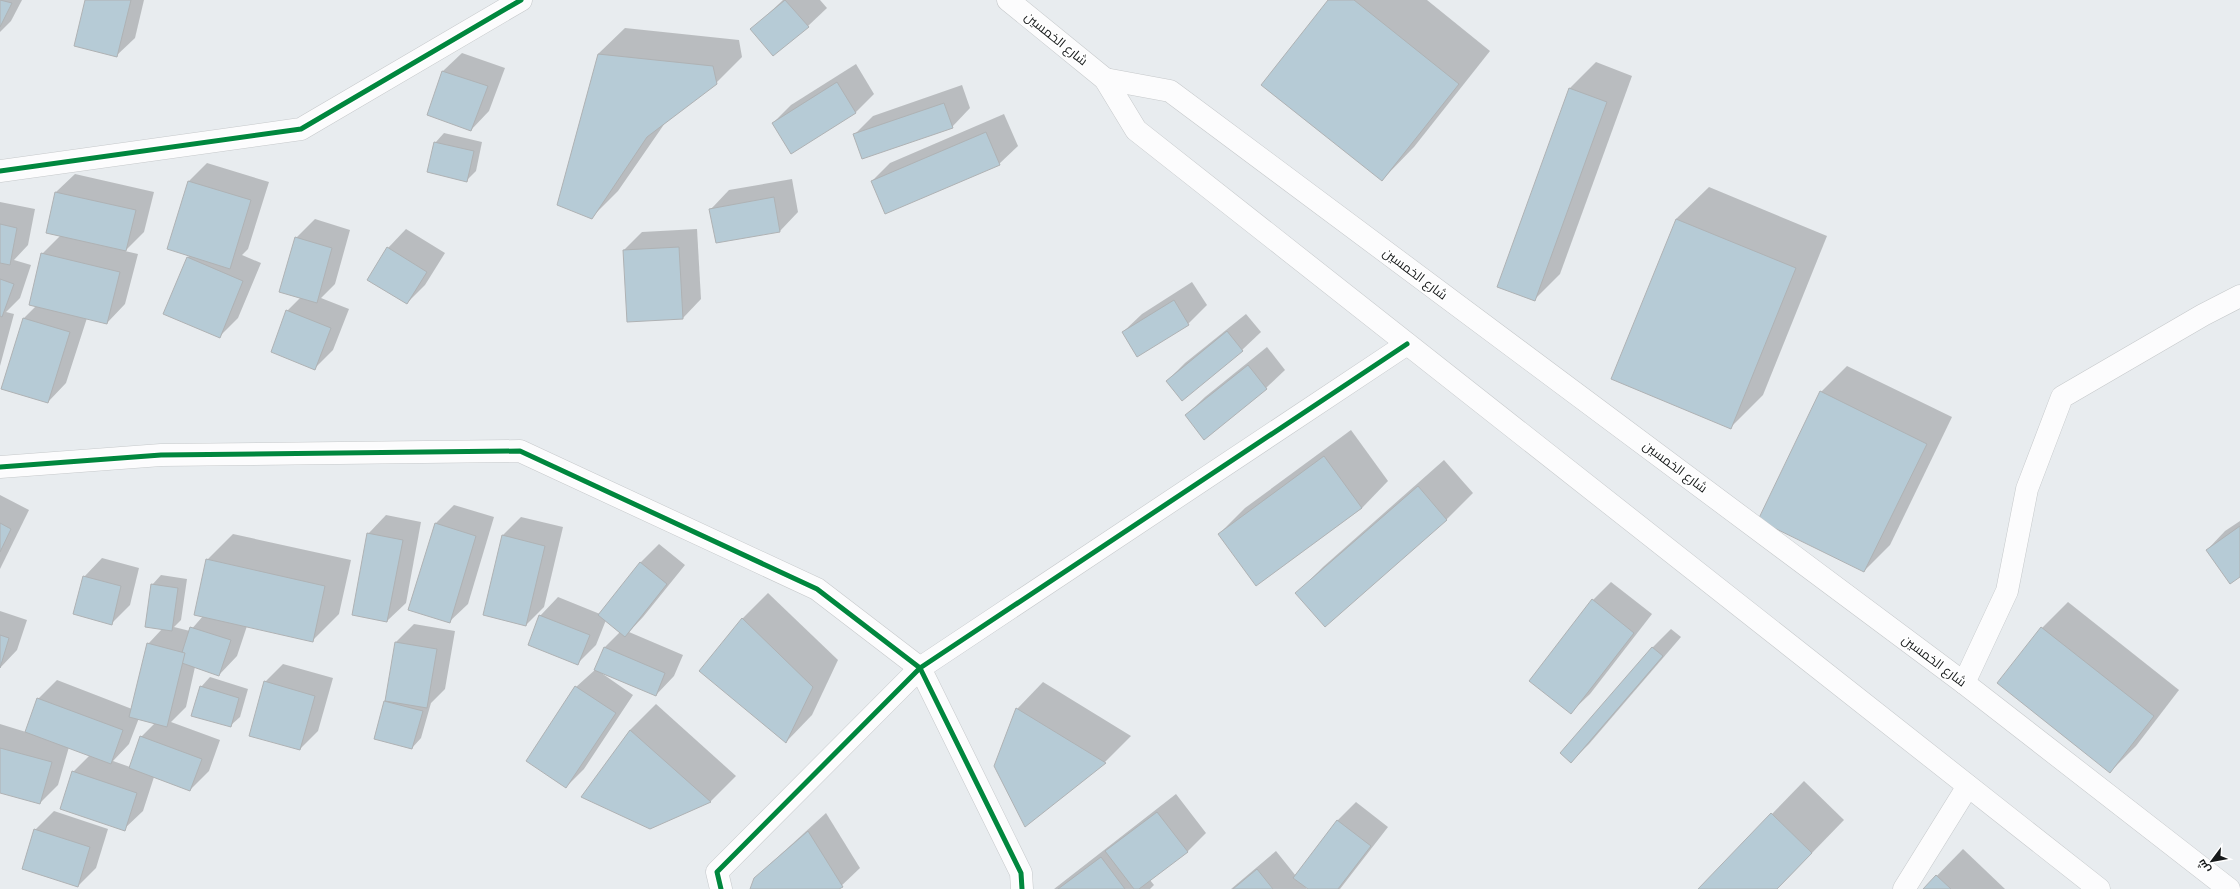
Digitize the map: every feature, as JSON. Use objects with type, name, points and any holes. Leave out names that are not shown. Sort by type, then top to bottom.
[{"type":"street","points":[[0,171],[301,128],[521,0]]},
{"type":"street","name":"شارع الخمسين","points":[[1008,0],[1105,79],[1136,130],[2099,889]]},
{"type":"street","name":"شارع الخمسين","points":[[1105,79],[1170,90],[1964,683],[2229,889]]},
{"type":"street","points":[[1964,683],[2007,590],[2027,489],[2062,397],[2203,315],[2240,296]]},
{"type":"street","points":[[721,889],[717,872],[920,668],[1406,344]]},
{"type":"street","points":[[0,467],[161,454],[520,451],[817,589],[920,668],[1021,873],[1022,889]]},
{"type":"street","points":[[1904,889],[1968,786]]},
{"type":"building","points":[[0,0],[12,3],[0,27]]},
{"type":"building","points":[[85,0],[131,0],[117,57],[74,46]]},
{"type":"building","points":[[785,0],[809,27],[773,56],[750,29]]},
{"type":"building","points":[[1328,0],[1354,0],[1459,84],[1382,181],[1261,85]]},
{"type":"building","points":[[598,54],[713,66],[717,84],[647,137],[592,219],[557,205]]},
{"type":"building","points":[[442,71],[488,86],[471,131],[427,115]]},
{"type":"building","points":[[837,82],[856,113],[791,154],[772,123]]},
{"type":"building","points":[[1569,88],[1607,102],[1535,301],[1497,287]]},
{"type":"building","points":[[944,103],[953,128],[862,159],[853,134]]},
{"type":"building","points":[[986,132],[1000,165],[885,214],[871,181]]},
{"type":"building","points":[[434,142],[474,151],[467,182],[427,172]]},
{"type":"building","points":[[188,181],[251,200],[230,269],[167,249]]},
{"type":"building","points":[[55,192],[136,210],[126,251],[46,233]]},
{"type":"building","points":[[774,197],[780,232],[716,243],[709,209]]},
{"type":"building","points":[[1676,219],[1796,268],[1731,429],[1611,379]]},
{"type":"building","points":[[0,224],[17,228],[10,265],[0,263]]},
{"type":"building","points":[[295,237],[332,248],[317,303],[279,292]]},
{"type":"building","points":[[387,247],[427,272],[407,304],[367,280]]},
{"type":"building","points":[[679,247],[683,319],[627,322],[623,250]]},
{"type":"building","points":[[41,253],[120,272],[107,324],[29,305]]},
{"type":"building","points":[[187,257],[243,281],[220,338],[163,314]]},
{"type":"building","points":[[0,279],[14,284],[2,317],[0,316]]},
{"type":"building","points":[[1174,300],[1189,325],[1137,357],[1122,332]]},
{"type":"building","points":[[286,310],[331,328],[315,370],[271,352]]},
{"type":"building","points":[[23,318],[70,332],[48,403],[1,389]]},
{"type":"building","points":[[1227,331],[1243,351],[1182,401],[1166,381]]},
{"type":"building","points":[[1248,365],[1267,389],[1204,440],[1185,415]]},
{"type":"building","points":[[1820,391],[1927,444],[1864,572],[1758,520]]},
{"type":"building","points":[[1324,456],[1362,508],[1256,586],[1218,534]]},
{"type":"building","points":[[1418,486],[1447,520],[1325,627],[1295,593]]},
{"type":"building","points":[[0,523],[11,529],[0,552]]},
{"type":"building","points":[[435,523],[476,536],[450,623],[408,610]]},
{"type":"building","points":[[2240,526],[2240,577],[2230,584],[2206,550]]},
{"type":"building","points":[[367,533],[403,540],[387,622],[352,615]]},
{"type":"building","points":[[502,535],[545,546],[526,626],[483,615]]},
{"type":"building","points":[[206,559],[325,586],[313,642],[194,615]]},
{"type":"building","points":[[640,562],[667,584],[625,637],[598,615]]},
{"type":"building","points":[[83,576],[121,586],[112,625],[73,614]]},
{"type":"building","points":[[151,584],[178,588],[172,631],[145,627]]},
{"type":"building","points":[[1592,599],[1634,633],[1571,714],[1529,681]]},
{"type":"building","points":[[539,615],[590,635],[578,665],[528,645]]},
{"type":"building","points":[[742,618],[813,687],[786,743],[699,671]]},
{"type":"building","points":[[190,627],[231,640],[219,676],[179,662]]},
{"type":"building","points":[[2041,627],[2154,716],[2110,773],[1997,683]]},
{"type":"building","points":[[0,635],[9,638],[0,668]]},
{"type":"building","points":[[395,642],[437,649],[427,708],[385,701]]},
{"type":"building","points":[[147,643],[185,653],[167,727],[129,717]]},
{"type":"building","points":[[604,647],[665,673],[656,696],[594,670]]},
{"type":"building","points":[[1652,647],[1663,656],[1571,763],[1560,753]]},
{"type":"building","points":[[264,681],[315,696],[300,750],[249,736]]},
{"type":"building","points":[[200,686],[239,698],[231,727],[191,716]]},
{"type":"building","points":[[575,686],[616,713],[566,788],[526,761]]},
{"type":"building","points":[[37,698],[123,730],[111,764],[25,732]]},
{"type":"building","points":[[384,701],[423,711],[412,749],[374,739]]},
{"type":"building","points":[[1016,708],[1106,763],[1025,827],[994,766]]},
{"type":"building","points":[[630,730],[711,802],[650,829],[581,797]]},
{"type":"building","points":[[140,736],[202,759],[190,791],[129,768]]},
{"type":"building","points":[[0,748],[52,762],[40,804],[0,793]]},
{"type":"building","points":[[72,771],[137,793],[125,831],[60,809]]},
{"type":"building","points":[[1157,812],[1188,852],[1139,889],[1134,889],[1105,851]]},
{"type":"building","points":[[1771,813],[1812,853],[1777,889],[1698,889]]},
{"type":"building","points":[[1337,820],[1371,846],[1338,889],[1308,889],[1293,878]]},
{"type":"building","points":[[34,829],[90,847],[78,887],[22,869]]},
{"type":"building","points":[[808,831],[843,887],[839,889],[750,889],[754,878]]},
{"type":"building","points":[[1101,857],[1125,889],[1058,889]]},
{"type":"building","points":[[1257,869],[1273,889],[1233,889]]},
{"type":"building","points":[[1936,875],[1951,889],[1923,889]]},
{"type":"cycle path","points":[[0,171],[301,129],[521,0]]},
{"type":"cycle path","points":[[721,889],[717,872],[920,668],[1407,344]]},
{"type":"cycle path","points":[[0,467],[161,455],[520,451],[817,589],[920,668],[1021,873],[1022,889]]}]
